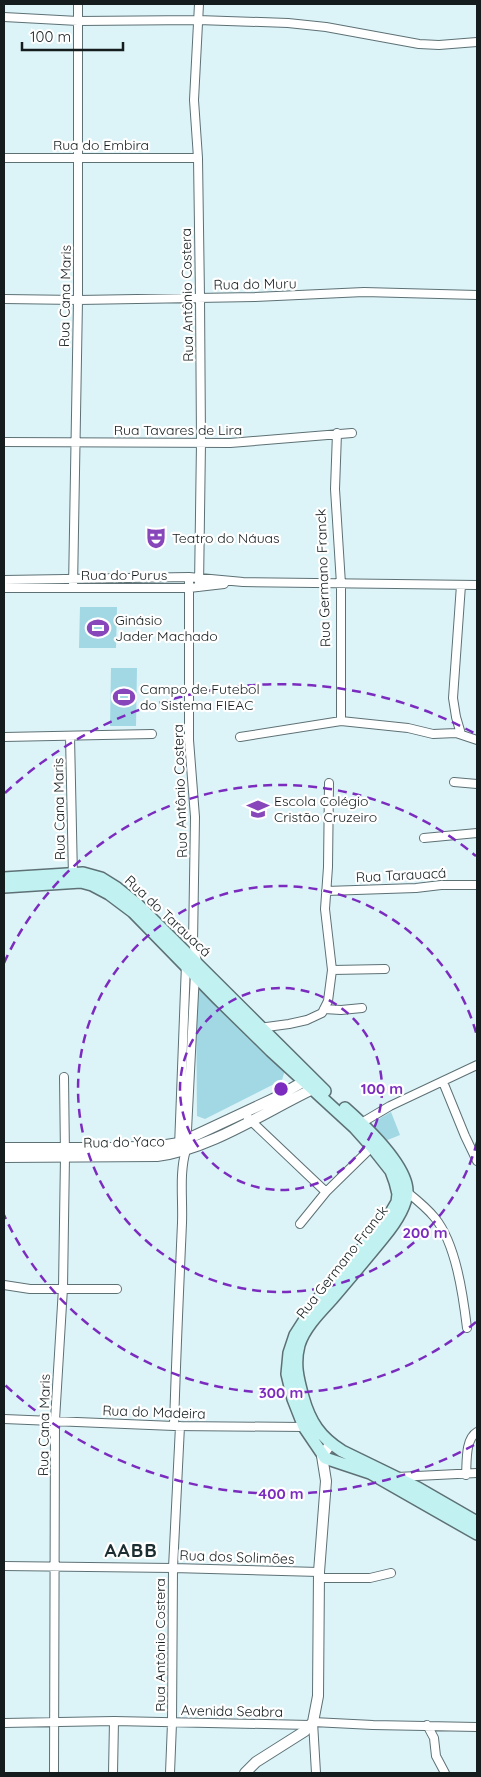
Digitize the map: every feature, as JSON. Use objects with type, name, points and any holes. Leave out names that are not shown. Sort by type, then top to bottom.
[{"type":"main road","name":"Rua do Tarauacá","points":[[4,887],[73,877]]},
{"type":"main road","name":"Rua do Tarauacá","points":[[4,878],[73,877],[109,894],[191,956],[255,1028]]},
{"type":"main road","name":"Rua do Tarauacá","points":[[191,956],[195,975],[255,1028]]},
{"type":"main road","name":"Rua Germano Franck","points":[[255,1028],[311,1084],[358,1125],[398,1165],[406,1183],[407,1192],[402,1208],[390,1228],[334,1289],[318,1299],[295,1335],[289,1353],[287,1374],[293,1399],[304,1427],[322,1456]]},
{"type":"main road","name":"Rua Germano Franck","points":[[342,1450],[322,1436],[309,1414],[296,1372],[299,1346],[302,1340],[334,1289],[386,1221],[396,1202],[398,1194],[396,1182],[375,1144]]},
{"type":"main road","points":[[342,1450],[372,1470],[477,1522]]},
{"type":"main road","points":[[322,1456],[338,1463],[372,1470]]},
{"type":"main road","points":[[391,1479],[477,1534]]},
{"type":"street","name":"Rua Cana Maris","points":[[73,588],[78,300],[78,4]]},
{"type":"street","name":"Rua Antônio Costera","points":[[199,4],[194,100],[198,158],[200,297],[201,442],[199,582]]},
{"type":"street","points":[[4,18],[78,21],[198,20],[288,23],[326,26],[419,44],[438,45],[477,42]]},
{"type":"street","name":"Rua do Embira","points":[[4,158],[198,158]]},
{"type":"street","name":"Rua do Muru","points":[[4,299],[78,300],[255,297],[364,292],[477,295]]},
{"type":"street","name":"Rua Tavares de Lira","points":[[4,442],[250,442],[352,433]]},
{"type":"street","name":"Rua Germano Franck","points":[[337,434],[336,496],[340,584],[341,721]]},
{"type":"street","name":"Rua Antônio Costera","points":[[170,1773],[177,1426],[176,1342],[182,1220],[183,1150],[181,1082],[184,1008],[191,956],[195,818],[194,781],[189,740],[189,577]]},
{"type":"street","name":"Rua do Purus","points":[[4,580],[189,577],[199,582],[477,585]]},
{"type":"street","name":"Rua do Purus","points":[[4,588],[189,588],[199,582]]},
{"type":"street","points":[[461,585],[453,698],[461,734]]},
{"type":"street","points":[[240,737],[341,721],[408,728],[433,734],[461,734],[477,740]]},
{"type":"street","points":[[4,737],[152,734]]},
{"type":"street","name":"Rua Cana Maris","points":[[70,736],[73,877]]},
{"type":"street","points":[[454,782],[477,784]]},
{"type":"street","points":[[255,1028],[307,1020],[322,1013],[328,1001],[332,970],[330,942],[325,924],[329,784]]},
{"type":"street","points":[[424,838],[477,833]]},
{"type":"street","name":"Rua Tarauacá","points":[[326,891],[477,885]]},
{"type":"street","points":[[332,970],[385,969]]},
{"type":"street","name":"Rua Antônio Costera","points":[[183,1150],[190,1082],[195,975]]},
{"type":"street","points":[[184,1008],[194,1008]]},
{"type":"street","points":[[324,1009],[362,1008]]},
{"type":"street","points":[[358,1125],[390,1106],[477,1065]]},
{"type":"street","name":"Rua Cana Maris","points":[[54,1773],[55,1420],[63,1288],[64,1077]]},
{"type":"street","points":[[181,1082],[190,1082]]},
{"type":"street","points":[[443,1082],[461,1128],[477,1161]]},
{"type":"street","name":"Rua do Yaco","points":[[4,1148],[157,1156],[183,1150],[311,1084]]},
{"type":"street","points":[[247,1117],[326,1192]]},
{"type":"street","points":[[300,1224],[326,1192],[375,1144]]},
{"type":"street","name":"Rua do Yaco","points":[[4,1157],[65,1152]]},
{"type":"street","points":[[407,1192],[421,1202],[436,1219],[446,1236],[457,1269],[467,1328]]},
{"type":"street","points":[[4,1284],[30,1289],[117,1289]]},
{"type":"street","name":"Rua do Madeira","points":[[4,1419],[177,1426],[304,1427]]},
{"type":"street","points":[[466,1475],[469,1441],[477,1432]]},
{"type":"street","points":[[322,1456],[331,1444]]},
{"type":"street","name":"Rua Germano Franck","points":[[326,1481],[338,1463],[342,1450]]},
{"type":"street","name":"Rua Germano Franck","points":[[316,1773],[312,1723],[318,1696],[319,1575],[326,1481],[322,1456]]},
{"type":"street","points":[[391,1479],[477,1473]]},
{"type":"street","name":"Rua dos Solimões","points":[[4,1566],[56,1565],[173,1568],[370,1578],[391,1573]]},
{"type":"street","points":[[113,1773],[114,1721]]},
{"type":"street","name":"Avenida Seabra","points":[[4,1723],[114,1721],[477,1727]]},
{"type":"street","points":[[246,1773],[256,1762],[299,1735],[312,1723]]},
{"type":"street","points":[[427,1725],[434,1738],[436,1756],[445,1773]]},
{"type":"shaded area","name":"Ginásio Jader Machado","points":[[80,607],[117,607],[116,648],[79,648]]},
{"type":"shaded area","name":"Campo de Futebol do Sistema FIEAC","points":[[111,668],[137,668],[136,726],[110,726]]},
{"type":"shaded area","points":[[200,984],[285,1070],[282,1080],[205,1119],[197,1116],[196,990]]},
{"type":"shaded area","points":[[391,1112],[400,1135],[385,1141],[375,1127],[377,1121]]},
{"type":"place","name":"Teatro do Náuas","points":[[156,538]]},
{"type":"place","name":"Ginásio Jader Machado","points":[[98,628]]},
{"type":"place","name":"Campo de Futebol do Sistema FIEAC","points":[[124,697]]},
{"type":"place","name":"Escola Colégio Cristão Cruzeiro","points":[[258,809]]},
{"type":"district","name":"AABB","points":[[131,1550]]}]
